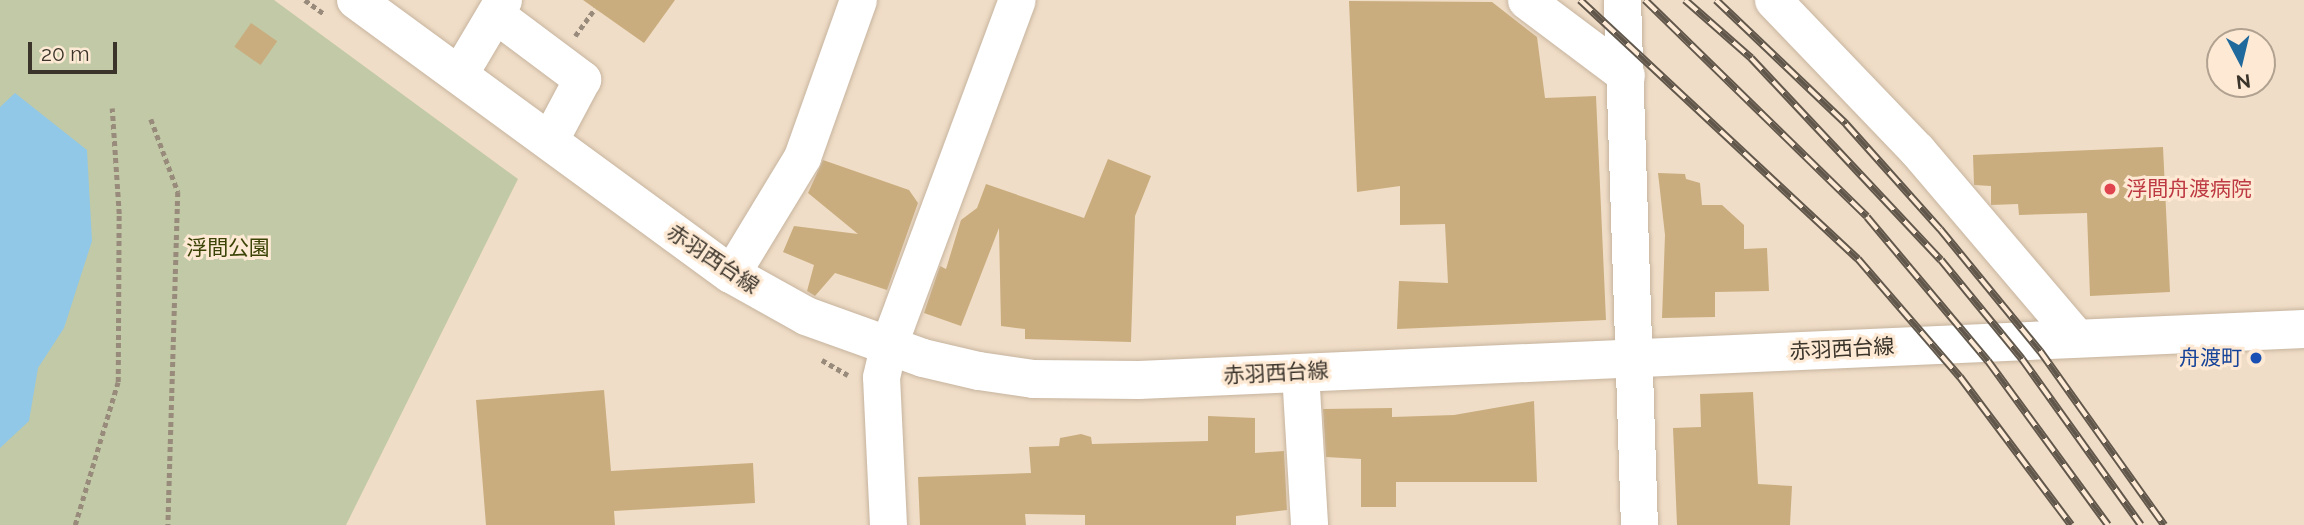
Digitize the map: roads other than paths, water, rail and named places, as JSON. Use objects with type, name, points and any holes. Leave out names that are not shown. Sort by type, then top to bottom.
[{"type":"main road","name":"赤羽西台線","points":[[356,0],[732,274],[806,316],[888,346],[1033,379],[1634,360],[2304,329]]},
{"type":"street","points":[[732,274],[802,158],[858,0]]},
{"type":"street","points":[[888,525],[881,377],[888,346],[1017,0]]},
{"type":"street","points":[[1526,0],[1626,75]]},
{"type":"street","points":[[1622,0],[1639,525]]},
{"type":"street","points":[[1773,0],[1917,150],[2077,338]]},
{"type":"street","points":[[459,74],[499,7],[582,79],[549,141]]},
{"type":"street","points":[[1300,372],[1310,525]]},
{"type":"water","points":[[15,93],[87,150],[92,241],[64,328],[38,368],[29,421],[0,448],[0,107]]},
{"type":"railway","points":[[1580,0],[1858,259],[1960,377],[2071,525]]},
{"type":"railway","points":[[1645,0],[1867,217],[1988,361],[2108,525]]},
{"type":"railway","points":[[1685,0],[1751,58],[1941,260],[2022,359],[2141,525]]},
{"type":"railway","points":[[1716,0],[1846,124],[1940,229],[2040,351],[2164,525]]},
{"type":"place","name":"浮間舟渡病院","points":[[2110,189]]},
{"type":"place","name":"舟渡町","points":[[2256,358]]},
{"type":"park label","name":"浮間公園","points":[[228,248]]}]
